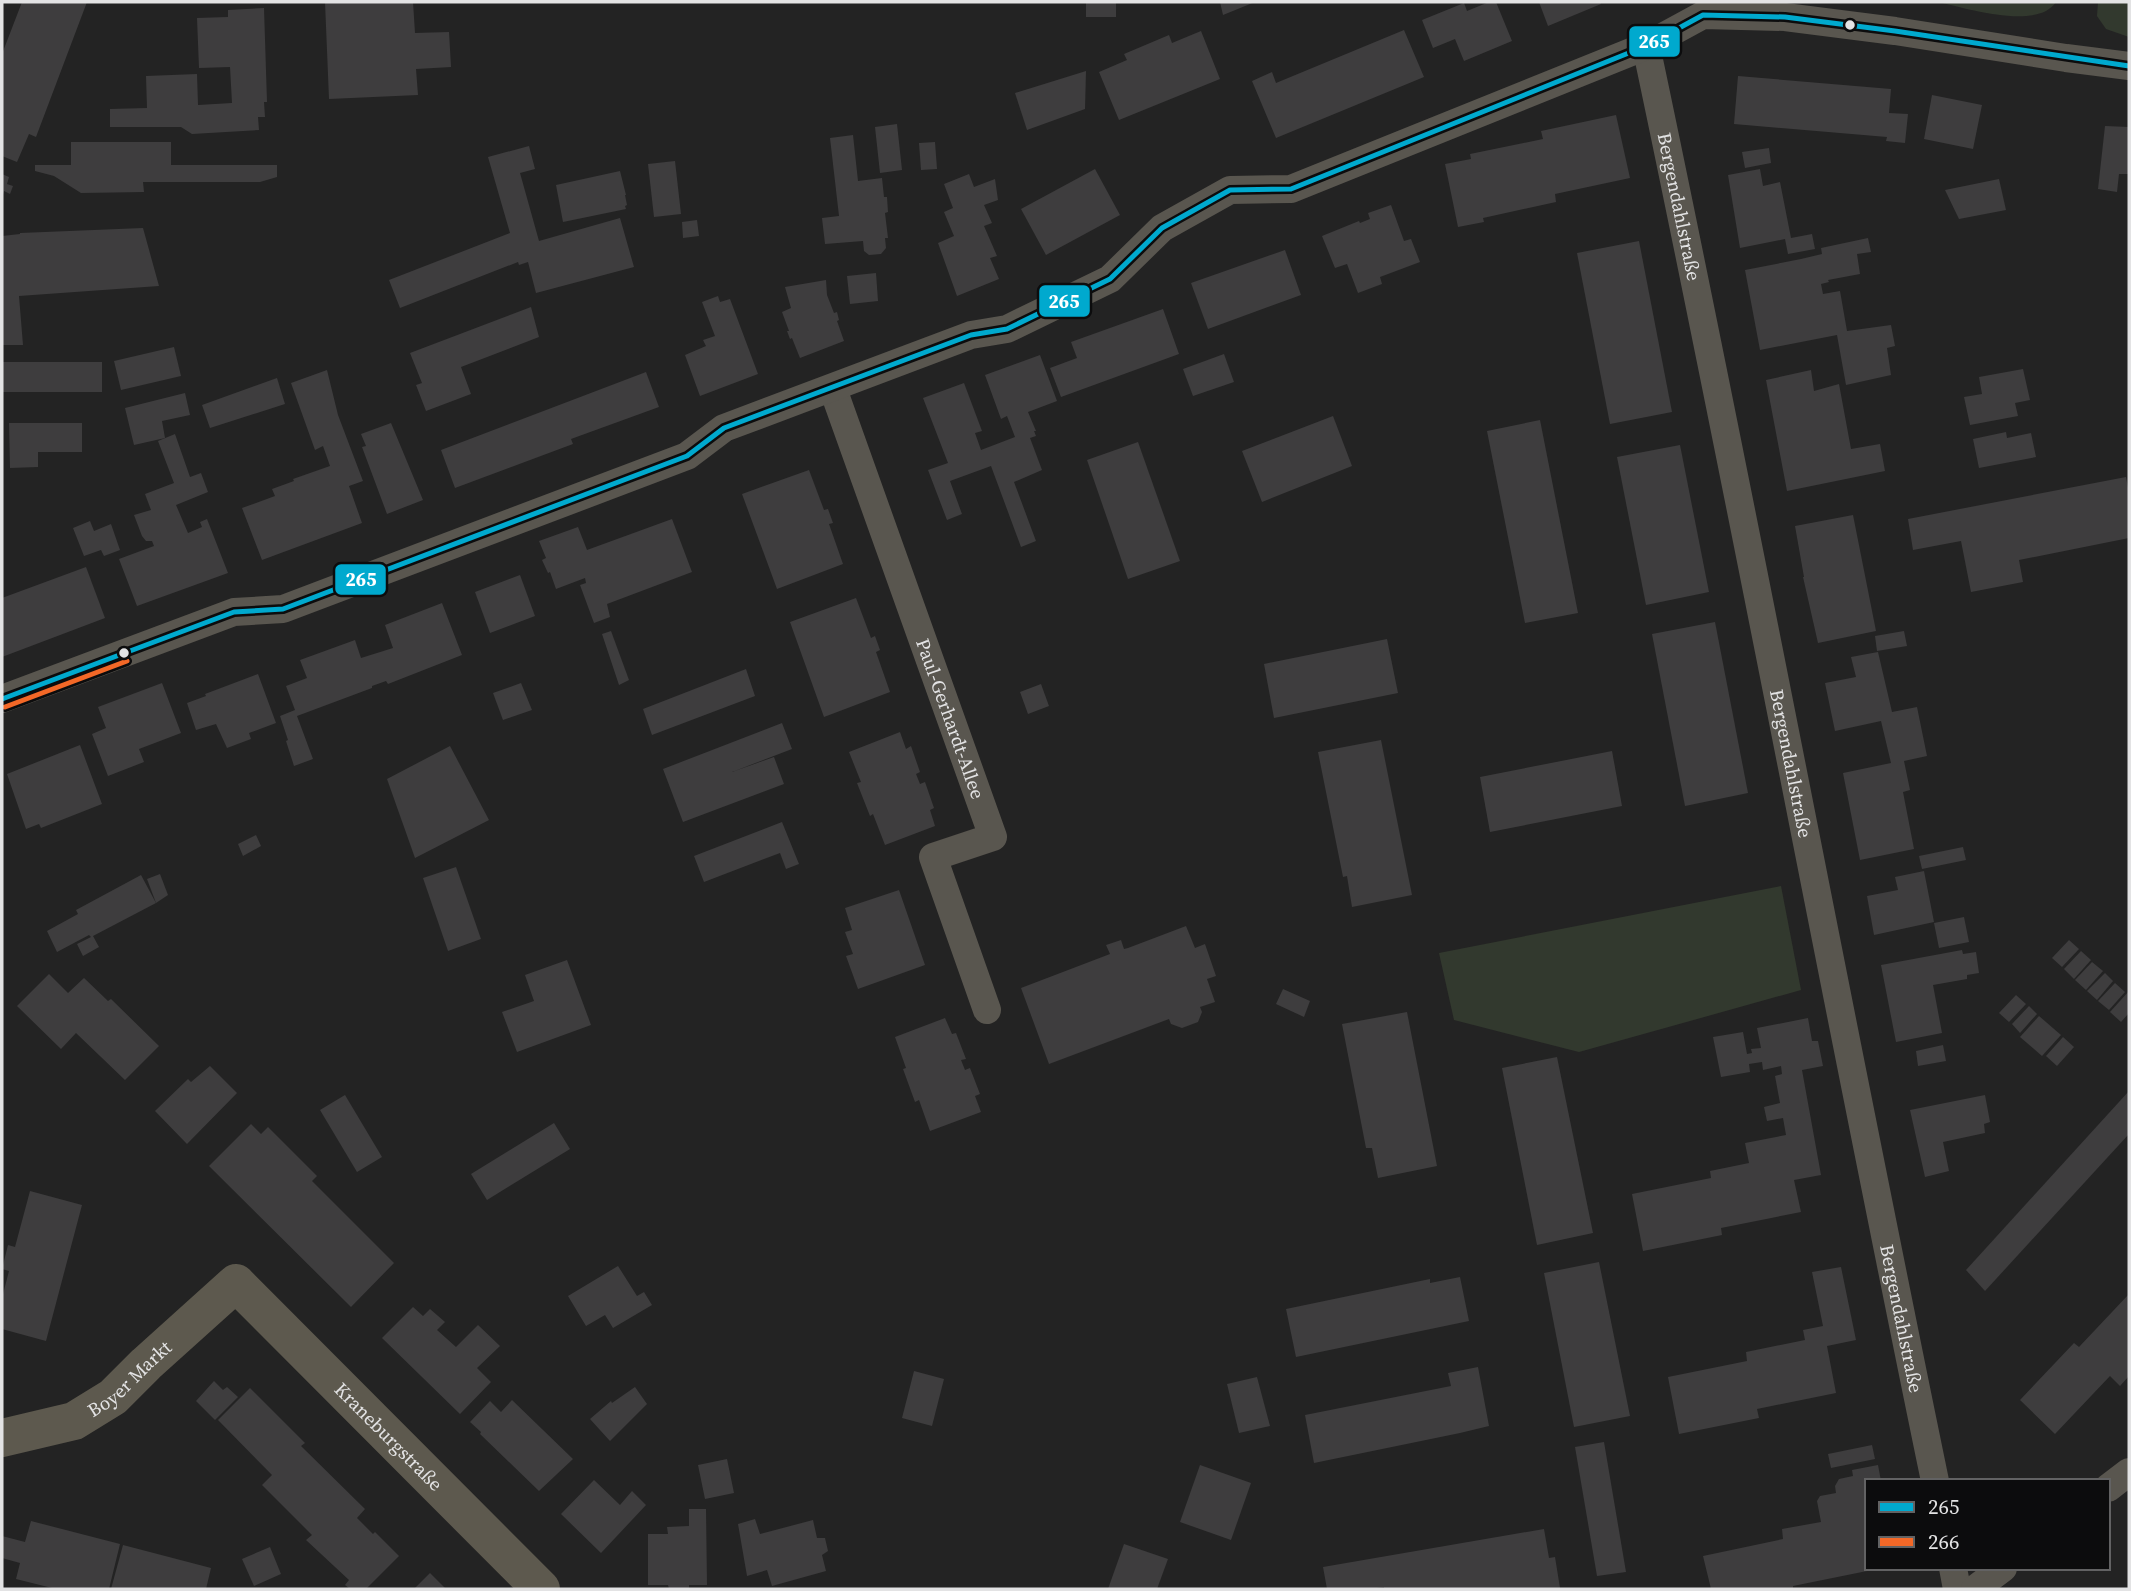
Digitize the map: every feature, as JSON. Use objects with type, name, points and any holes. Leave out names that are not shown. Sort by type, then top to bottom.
[{"type":"street","points":[[2,699],[234,612],[284,609],[687,456],[724,428],[971,335],[1007,329],[1110,279],[1162,228],[1230,190],[1290,189],[1646,46],[1703,15],[1765,15],[1895,31],[2129,66]]},
{"type":"street","name":"Bergendahlstraße","points":[[1646,46],[1684,224],[1844,1039],[1935,1479]]},
{"type":"street","name":"Paul-Gerhardt-Allee","points":[[833,388],[993,837],[933,857],[987,1010]]},
{"type":"street","name":"Boyer Markt","points":[[2,1438],[74,1422],[113,1397],[236,1283]]},
{"type":"street","name":"Kraneburgstraße","points":[[236,1283],[541,1589]]},
{"type":"street","points":[[2110,1486],[2129,1472]]},
{"type":"street","points":[[1953,1570],[1957,1589]]},
{"type":"street","points":[[1975,1589],[2000,1570]]},
{"type":"green space","points":[[1938,2],[2056,2],[2047,11],[2018,16],[2000,15]]},
{"type":"green space","points":[[2098,2],[2129,2],[2129,37],[2106,29],[2097,16]]},
{"type":"green space","points":[[1781,886],[1801,990],[1579,1052],[1454,1020],[1439,953]]},
{"type":"building","points":[[22,2],[87,2],[36,137],[29,134],[17,162],[2,156],[2,54]]},
{"type":"building","points":[[325,2],[413,2],[415,33],[449,32],[451,67],[416,69],[418,95],[329,99]]},
{"type":"building","points":[[1086,2],[1116,2],[1116,17],[1086,17]]},
{"type":"building","points":[[1220,2],[1255,2],[1223,15]]},
{"type":"building","points":[[1496,2],[1512,41],[1464,61],[1455,39],[1433,48],[1422,20],[1464,3],[1467,11]]},
{"type":"building","points":[[1539,2],[1600,2],[1601,4],[1548,26]]},
{"type":"building","points":[[264,8],[267,102],[264,102],[265,117],[258,117],[259,130],[192,134],[181,127],[110,127],[110,109],[147,108],[146,76],[197,74],[198,105],[232,103],[230,67],[199,68],[197,18],[228,17],[228,10]]},
{"type":"building","points":[[1404,30],[1424,77],[1276,138],[1252,81],[1272,72],[1276,83]]},
{"type":"building","points":[[1201,31],[1220,79],[1119,120],[1099,72],[1127,60],[1124,54],[1169,35],[1172,43]]},
{"type":"building","points":[[1086,71],[1085,109],[1027,130],[1015,93]]},
{"type":"building","points":[[1738,76],[1891,89],[1889,113],[1908,114],[1905,143],[1886,141],[1887,137],[1734,124]]},
{"type":"building","points":[[1932,95],[1982,105],[1973,149],[1924,139]]},
{"type":"building","points":[[1616,115],[1630,178],[1555,194],[1556,202],[1483,218],[1484,222],[1458,227],[1445,164],[1471,159],[1470,154],[1543,139],[1541,131]]},
{"type":"building","points":[[897,124],[902,170],[880,173],[875,127]]},
{"type":"building","points":[[2105,126],[2129,127],[2129,174],[2119,174],[2117,192],[2098,189]]},
{"type":"building","points":[[853,135],[858,181],[882,178],[884,197],[887,197],[888,212],[885,213],[888,238],[885,238],[886,248],[881,254],[869,255],[864,251],[863,241],[825,244],[822,218],[839,216],[830,138]]},
{"type":"building","points":[[71,142],[171,142],[171,165],[277,165],[277,177],[260,182],[143,182],[144,192],[81,193],[54,176],[35,171],[35,165],[71,165]]},
{"type":"building","points":[[935,142],[937,169],[921,170],[919,143]]},
{"type":"building","points":[[529,146],[535,169],[520,173],[539,241],[620,218],[634,267],[536,293],[528,262],[519,265],[518,262],[400,308],[389,280],[510,233],[488,157]]},
{"type":"building","points":[[1769,148],[1771,163],[1745,168],[1742,152]]},
{"type":"building","points":[[675,161],[681,214],[654,217],[648,164]]},
{"type":"building","points":[[1095,169],[1120,215],[1046,255],[1021,209]]},
{"type":"building","points":[[1760,169],[1763,186],[1780,182],[1791,238],[1812,234],[1815,249],[1788,254],[1785,239],[1740,248],[1728,175]]},
{"type":"building","points":[[620,171],[626,195],[626,209],[563,222],[556,185]]},
{"type":"building","points":[[2,174],[9,177],[7,184],[13,186],[10,194],[4,191],[2,198]]},
{"type":"building","points":[[969,174],[974,187],[995,179],[998,200],[984,205],[992,223],[984,226],[997,256],[990,258],[999,279],[957,296],[938,243],[954,236],[944,212],[953,208],[944,184]]},
{"type":"building","points":[[1999,179],[2006,210],[1959,219],[1945,190]]},
{"type":"building","points":[[1391,205],[1404,241],[1411,239],[1420,262],[1380,277],[1382,284],[1358,293],[1347,264],[1335,268],[1322,236],[1370,219],[1368,213]]},
{"type":"building","points":[[697,220],[699,236],[683,238],[682,222]]},
{"type":"building","points":[[143,228],[159,286],[19,296],[23,345],[2,345],[2,236]]},
{"type":"building","points":[[1868,238],[1871,252],[1857,254],[1860,274],[1828,280],[1829,282],[1821,284],[1823,294],[1840,291],[1847,331],[1891,325],[1895,346],[1887,348],[1891,375],[1846,385],[1837,335],[1760,350],[1745,270],[1822,254],[1821,248]]},
{"type":"building","points":[[1639,241],[1672,412],[1610,424],[1577,253]]},
{"type":"building","points":[[1285,250],[1301,295],[1208,329],[1191,283]]},
{"type":"building","points":[[876,273],[878,301],[850,304],[847,276]]},
{"type":"building","points":[[826,280],[827,295],[834,313],[837,312],[837,321],[844,341],[800,358],[792,338],[790,339],[782,312],[791,308],[785,287]]},
{"type":"building","points":[[718,296],[720,302],[730,299],[758,374],[700,396],[685,355],[706,346],[703,340],[715,336],[702,302]]},
{"type":"building","points":[[531,307],[539,337],[461,367],[471,394],[426,411],[416,385],[422,383],[410,353]]},
{"type":"building","points":[[1163,309],[1179,354],[1061,397],[1050,368],[1077,358],[1071,342]]},
{"type":"building","points":[[174,347],[181,376],[121,390],[114,361]]},
{"type":"building","points":[[1224,354],[1234,382],[1193,396],[1183,369]]},
{"type":"building","points":[[1040,355],[1057,401],[1028,412],[1036,431],[1036,436],[1030,438],[1042,470],[1014,482],[1036,541],[1021,547],[991,466],[950,481],[962,514],[947,520],[928,470],[948,463],[923,398],[964,383],[982,431],[975,433],[981,450],[1015,437],[1007,416],[1001,419],[985,375]]},
{"type":"building","points":[[2,362],[102,362],[102,392],[2,392]]},
{"type":"building","points":[[2023,369],[2030,400],[2015,403],[2018,416],[1970,425],[1964,397],[1982,394],[1979,377]]},
{"type":"building","points":[[327,370],[338,415],[363,481],[349,486],[362,523],[262,560],[242,508],[275,496],[272,489],[330,466],[323,446],[315,450],[291,383]]},
{"type":"building","points":[[1811,370],[1814,391],[1839,384],[1851,449],[1880,444],[1885,471],[1787,491],[1766,380]]},
{"type":"building","points":[[646,372],[659,407],[571,439],[573,444],[455,488],[441,450]]},
{"type":"building","points":[[277,378],[285,404],[210,428],[202,405]]},
{"type":"building","points":[[185,393],[190,415],[162,421],[165,438],[134,445],[125,408]]},
{"type":"building","points":[[1333,416],[1352,466],[1262,502],[1242,451]]},
{"type":"building","points":[[1540,420],[1578,613],[1525,623],[1487,431]]},
{"type":"building","points":[[9,423],[82,423],[82,452],[38,452],[38,467],[10,468]]},
{"type":"building","points":[[391,423],[423,500],[387,514],[362,447],[366,446],[361,434]]},
{"type":"building","points":[[2006,432],[2007,438],[2031,433],[2036,457],[1979,468],[1973,439]]},
{"type":"building","points":[[175,434],[190,477],[201,473],[208,492],[176,505],[188,533],[202,527],[200,522],[207,519],[228,573],[137,606],[119,559],[154,546],[152,541],[146,541],[142,536],[134,515],[151,510],[145,494],[174,483],[158,441]]},
{"type":"building","points":[[1138,442],[1180,561],[1128,579],[1087,460]]},
{"type":"building","points":[[1680,445],[1709,592],[1646,605],[1617,457]]},
{"type":"building","points":[[809,470],[824,510],[828,509],[833,523],[829,524],[843,564],[777,589],[742,494]]},
{"type":"building","points":[[2126,477],[2129,493],[2129,538],[2019,560],[2023,582],[1971,592],[1961,541],[1913,550],[1908,519]]},
{"type":"building","points":[[1853,515],[1876,631],[1818,643],[1795,526]]},
{"type":"building","points":[[672,519],[692,572],[607,604],[610,617],[594,623],[580,585],[586,583],[585,578],[556,589],[542,560],[546,558],[539,541],[578,527],[587,550]]},
{"type":"building","points":[[90,521],[94,531],[111,524],[120,550],[104,556],[101,550],[84,556],[73,528]]},
{"type":"building","points":[[86,567],[105,618],[2,657],[2,598]]},
{"type":"building","points":[[520,575],[535,616],[490,633],[475,592]]},
{"type":"building","points":[[856,598],[871,638],[875,636],[880,650],[876,652],[890,692],[824,717],[790,622]]},
{"type":"building","points":[[442,603],[462,655],[388,684],[386,681],[372,686],[297,716],[313,759],[294,766],[280,716],[295,710],[286,686],[307,678],[300,660],[355,640],[361,658],[393,648],[385,625]]},
{"type":"building","points":[[1715,622],[1748,793],[1685,806],[1652,634]]},
{"type":"building","points":[[611,631],[629,680],[619,685],[602,634]]},
{"type":"building","points":[[1904,631],[1907,646],[1877,651],[1875,636]]},
{"type":"building","points":[[1387,639],[1398,693],[1274,718],[1264,664]]},
{"type":"building","points":[[1878,652],[1892,712],[1917,707],[1927,756],[1904,761],[1910,790],[1903,792],[1914,849],[1860,860],[1843,773],[1891,763],[1881,721],[1835,731],[1825,683],[1856,677],[1851,657]]},
{"type":"building","points":[[746,669],[755,696],[652,735],[643,709]]},
{"type":"building","points":[[258,674],[276,723],[249,733],[251,739],[227,748],[216,724],[196,730],[187,703]]},
{"type":"building","points":[[162,683],[181,733],[139,749],[144,762],[108,776],[92,734],[106,728],[98,707]]},
{"type":"building","points":[[521,683],[532,710],[503,720],[493,693]]},
{"type":"building","points":[[1041,684],[1049,706],[1028,714],[1020,692]]},
{"type":"building","points":[[782,723],[792,749],[732,772],[774,757],[784,784],[683,822],[663,769]]},
{"type":"building","points":[[900,732],[906,749],[911,746],[920,772],[916,774],[920,784],[925,782],[934,808],[930,810],[935,826],[885,845],[857,783],[861,782],[849,752]]},
{"type":"building","points":[[1381,740],[1412,895],[1352,907],[1347,876],[1343,877],[1318,752]]},
{"type":"building","points":[[80,745],[102,804],[41,828],[39,824],[26,829],[7,774]]},
{"type":"building","points":[[450,746],[489,820],[415,858],[387,779]]},
{"type":"building","points":[[1612,751],[1622,806],[1490,832],[1480,777]]},
{"type":"building","points":[[782,822],[799,864],[786,869],[780,853],[704,882],[694,856]]},
{"type":"building","points":[[256,835],[261,846],[243,856],[238,844]]},
{"type":"building","points":[[1963,847],[1966,860],[1922,869],[1919,856]]},
{"type":"building","points":[[456,867],[481,939],[448,951],[423,878]]},
{"type":"building","points":[[1924,871],[1934,922],[1874,935],[1867,896],[1898,890],[1895,877]]},
{"type":"building","points":[[160,874],[168,895],[156,903],[147,879]]},
{"type":"building","points":[[141,875],[156,903],[93,936],[99,947],[83,956],[77,944],[91,937],[89,935],[57,952],[47,931],[78,914],[76,910]]},
{"type":"building","points":[[899,890],[925,965],[858,989],[846,956],[853,954],[845,932],[852,930],[845,908]]},
{"type":"building","points":[[1964,917],[1969,942],[1939,948],[1934,923]]},
{"type":"building","points":[[1186,926],[1195,948],[1205,944],[1216,976],[1207,979],[1215,1002],[1200,1007],[1202,1012],[1198,1022],[1182,1028],[1171,1024],[1169,1019],[1049,1064],[1021,988],[1110,954],[1106,945],[1121,940],[1124,949]]},
{"type":"building","points":[[2069,940],[2079,949],[2062,967],[2052,958]]},
{"type":"building","points":[[1962,950],[1963,954],[1976,952],[1979,973],[1967,975],[1967,979],[1933,985],[1942,1033],[1896,1042],[1881,965]]},
{"type":"building","points":[[2081,951],[2091,960],[2074,979],[2064,969]]},
{"type":"building","points":[[567,960],[591,1025],[517,1052],[502,1012],[534,1001],[525,975]]},
{"type":"building","points":[[2092,962],[2103,971],[2086,990],[2075,980]]},
{"type":"building","points":[[2105,973],[2113,981],[2097,1000],[2087,991]]},
{"type":"building","points":[[49,974],[68,993],[84,978],[108,1001],[111,999],[159,1046],[125,1080],[76,1033],[61,1049],[17,1006]]},
{"type":"building","points":[[2115,983],[2125,992],[2109,1010],[2098,1001]]},
{"type":"building","points":[[1283,989],[1310,1001],[1304,1017],[1276,1004]]},
{"type":"building","points":[[2129,991],[2129,1013],[2121,1022],[2110,1012]]},
{"type":"building","points":[[2016,995],[2026,1004],[2009,1022],[1999,1013]]},
{"type":"building","points":[[2029,1006],[2037,1014],[2020,1033],[2012,1024]]},
{"type":"building","points":[[1407,1012],[1437,1166],[1378,1178],[1372,1148],[1366,1148],[1342,1024]]},
{"type":"building","points":[[2039,1016],[2061,1035],[2042,1056],[2020,1037]]},
{"type":"building","points":[[945,1018],[952,1034],[956,1033],[966,1059],[961,1060],[965,1070],[970,1068],[980,1094],[975,1096],[981,1112],[930,1131],[919,1100],[915,1102],[895,1037]]},
{"type":"building","points":[[1808,1018],[1812,1041],[1818,1041],[1823,1066],[1802,1070],[1821,1175],[1794,1180],[1801,1212],[1721,1228],[1722,1235],[1643,1251],[1632,1194],[1711,1178],[1710,1171],[1749,1163],[1745,1143],[1786,1135],[1783,1118],[1767,1121],[1764,1107],[1780,1103],[1775,1076],[1782,1074],[1781,1066],[1763,1070],[1762,1062],[1749,1064],[1750,1072],[1721,1077],[1713,1037],[1743,1032],[1747,1054],[1752,1053],[1751,1049],[1761,1048],[1757,1028]]},
{"type":"building","points":[[2063,1037],[2074,1047],[2057,1066],[2046,1056]]},
{"type":"building","points":[[1943,1045],[1946,1061],[1918,1066],[1916,1051]]},
{"type":"building","points":[[1557,1057],[1593,1233],[1537,1245],[1502,1068]]},
{"type":"building","points":[[210,1066],[237,1093],[187,1144],[155,1111],[188,1079],[191,1082]]},
{"type":"building","points":[[2129,1091],[2129,1134],[1985,1291],[1966,1270]]},
{"type":"building","points":[[345,1095],[382,1157],[357,1172],[320,1110]]},
{"type":"building","points":[[1985,1095],[1990,1122],[1984,1124],[1985,1133],[1943,1142],[1949,1171],[1925,1177],[1910,1110]]},
{"type":"building","points":[[554,1123],[570,1149],[487,1200],[471,1174]]},
{"type":"building","points":[[251,1124],[261,1134],[268,1127],[317,1176],[312,1181],[394,1263],[351,1307],[209,1166]]},
{"type":"building","points":[[30,1191],[82,1205],[46,1341],[2,1329],[2,1298],[9,1271],[2,1269],[8,1245],[15,1247]]},
{"type":"building","points":[[1599,1262],[1630,1416],[1574,1427],[1544,1273]]},
{"type":"building","points":[[618,1266],[637,1296],[644,1292],[652,1305],[613,1328],[605,1315],[586,1326],[568,1296]]},
{"type":"building","points":[[1841,1267],[1856,1340],[1827,1346],[1836,1393],[1757,1409],[1759,1418],[1679,1434],[1668,1377],[1747,1361],[1746,1352],[1805,1340],[1803,1330],[1823,1326],[1812,1272]]},
{"type":"building","points":[[1460,1277],[1469,1321],[1296,1357],[1286,1309],[1430,1279],[1430,1283]]},
{"type":"building","points":[[2129,1294],[2129,1376],[2120,1386],[2110,1376],[2055,1434],[2020,1400],[2074,1343],[2079,1347]]},
{"type":"building","points":[[413,1307],[423,1316],[430,1309],[445,1322],[437,1330],[456,1347],[478,1325],[500,1346],[477,1368],[491,1382],[460,1414],[382,1338]]},
{"type":"building","points":[[1478,1367],[1489,1426],[1314,1463],[1305,1415],[1451,1386],[1448,1373]]},
{"type":"building","points":[[914,1371],[944,1379],[932,1426],[902,1418]]},
{"type":"building","points":[[1257,1377],[1270,1426],[1239,1433],[1227,1384]]},
{"type":"building","points":[[214,1381],[223,1390],[227,1387],[238,1397],[215,1420],[196,1401]]},
{"type":"building","points":[[635,1387],[647,1404],[610,1441],[590,1419],[611,1401],[612,1403]]},
{"type":"building","points":[[250,1388],[305,1443],[301,1446],[365,1509],[357,1518],[399,1556],[366,1589],[350,1589],[345,1585],[349,1580],[306,1540],[312,1535],[262,1485],[272,1475],[218,1420]]},
{"type":"building","points":[[512,1400],[573,1459],[539,1491],[470,1422],[490,1401],[501,1412]]},
{"type":"building","points":[[1604,1442],[1626,1572],[1597,1576],[1575,1447]]},
{"type":"building","points":[[1872,1445],[1875,1459],[1831,1468],[1828,1454]]},
{"type":"building","points":[[727,1459],[734,1493],[705,1499],[698,1465]]},
{"type":"building","points":[[1200,1465],[1251,1483],[1231,1540],[1180,1522]]},
{"type":"building","points":[[1878,1465],[1881,1479],[1865,1479],[1865,1570],[1872,1570],[1793,1586],[1793,1589],[1711,1589],[1703,1556],[1783,1539],[1782,1529],[1821,1522],[1817,1501],[1820,1496],[1836,1493],[1835,1486],[1839,1479],[1853,1476],[1852,1470]]},
{"type":"building","points":[[594,1480],[620,1505],[632,1491],[646,1505],[601,1553],[561,1514]]},
{"type":"building","points":[[689,1509],[706,1509],[707,1585],[669,1589],[668,1585],[648,1585],[648,1534],[668,1534],[667,1527],[689,1526]]},
{"type":"building","points":[[755,1519],[760,1534],[813,1520],[817,1538],[825,1538],[828,1551],[822,1555],[826,1571],[772,1586],[767,1570],[747,1576],[738,1524]]},
{"type":"building","points":[[31,1521],[120,1544],[109,1589],[56,1589],[16,1579],[20,1563],[2,1558],[2,1536],[25,1542]]},
{"type":"building","points":[[1544,1529],[1549,1558],[1555,1557],[1560,1588],[1327,1589],[1323,1567]]},
{"type":"building","points":[[1124,1544],[1168,1559],[1157,1589],[1108,1589]]},
{"type":"building","points":[[123,1545],[211,1568],[206,1589],[111,1589]]},
{"type":"building","points":[[270,1547],[281,1574],[254,1586],[242,1559]]},
{"type":"building","points":[[430,1573],[446,1589],[414,1589]]},
{"type":"transit line","name":"265","points":[[2,699],[234,612],[283,609],[687,456],[724,428],[971,335],[1007,329],[1110,279],[1162,228],[1230,190],[1291,189],[1646,46],[1703,15],[1785,17],[2129,66]]},
{"type":"transit line","name":"266","points":[[5,707],[127,661]]}]
